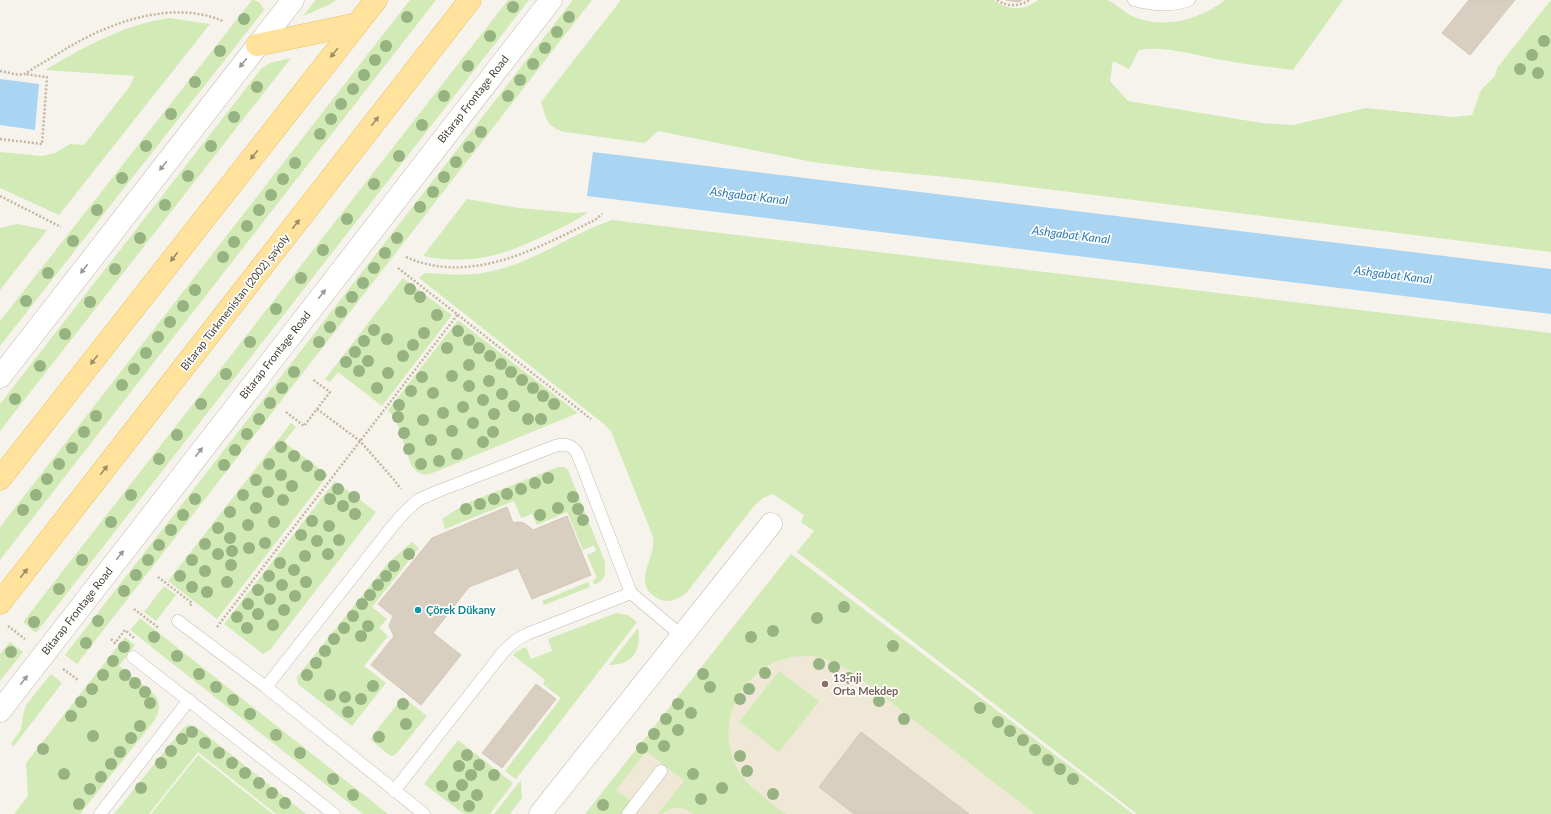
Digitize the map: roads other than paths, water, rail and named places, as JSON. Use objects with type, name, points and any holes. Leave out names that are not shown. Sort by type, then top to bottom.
[{"type":"main road","points":[[0,479],[376,0]]},
{"type":"main road","name":"Bitarap Türkmenistan (2002) şaýoly","points":[[0,603],[470,0]]},
{"type":"main road","points":[[257,45],[357,24]]},
{"type":"street","points":[[0,377],[293,0]]},
{"type":"street","name":"Bitarap Frontage Road","points":[[0,711],[551,0]]},
{"type":"street","points":[[540,814],[771,524]]},
{"type":"lane","points":[[1134,0],[1151,4],[1168,5],[1190,0]]},
{"type":"lane","points":[[266,687],[391,528],[418,500],[504,465],[563,444],[570,445],[575,449],[631,593],[682,636]]},
{"type":"lane","points":[[394,791],[494,663],[515,641],[527,634],[631,593]]},
{"type":"lane","points":[[178,621],[266,687],[424,814]]},
{"type":"lane","points":[[134,657],[334,814]]},
{"type":"lane","points":[[100,814],[189,700]]},
{"type":"lane","points":[[628,814],[661,772]]},
{"type":"water","points":[[0,79],[39,84],[35,130],[0,125]]},
{"type":"water","name":"Ashgabat Kanal","points":[[593,152],[1551,269],[1551,314],[587,196]]},
{"type":"place","name":"Çörek Dükany","points":[[418,610]]},
{"type":"place","name":"13-nji Orta Mekdep","points":[[825,684]]}]
